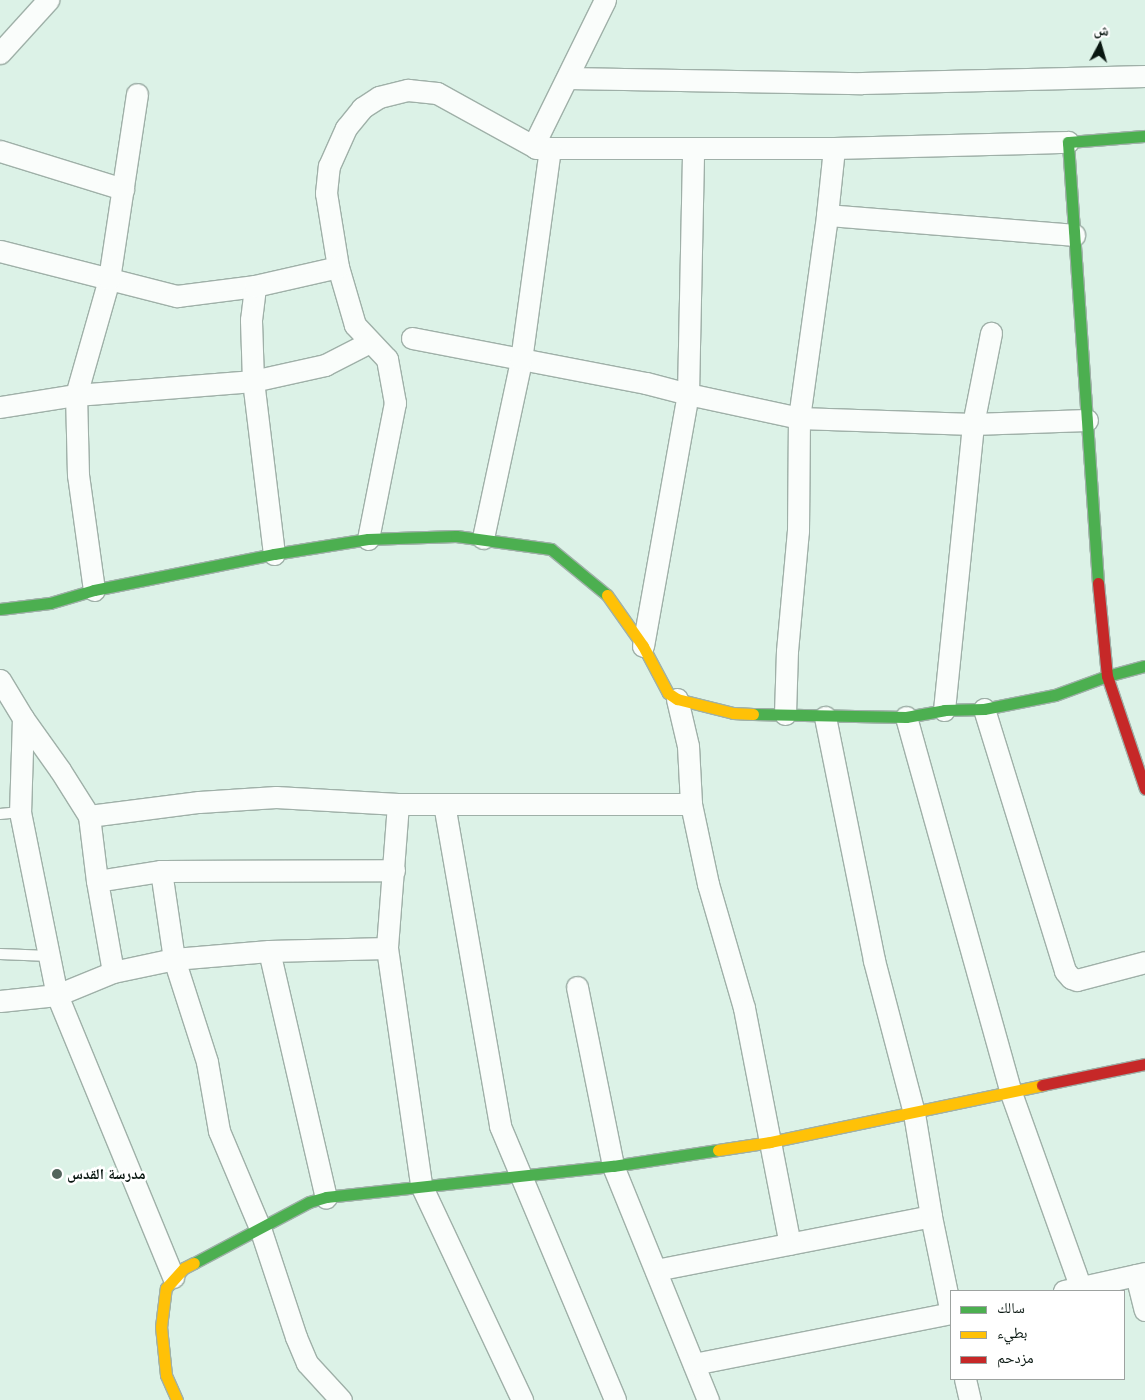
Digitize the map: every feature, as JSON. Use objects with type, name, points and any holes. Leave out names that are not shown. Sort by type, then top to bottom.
[{"type":"street","points":[[0,54],[48,0]]},
{"type":"street","points":[[483,538],[522,360],[543,148],[536,140],[605,0]]},
{"type":"street","points":[[568,78],[862,83],[1145,76]]},
{"type":"street","points":[[368,539],[396,402],[387,359],[356,325],[338,267],[326,194],[328,166],[346,128],[362,108],[380,97],[408,90],[438,93],[543,148],[834,148],[1068,142],[1145,136]]},
{"type":"street","points":[[94,590],[78,475],[76,395],[109,279],[138,94]]},
{"type":"street","points":[[1068,142],[1086,420],[1107,676],[1145,789]]},
{"type":"street","points":[[643,646],[688,394],[693,148]]},
{"type":"street","points":[[785,714],[787,651],[798,531],[799,418],[827,215],[834,148]]},
{"type":"street","points":[[0,151],[123,189]]},
{"type":"street","points":[[827,215],[1074,235]]},
{"type":"street","points":[[0,251],[177,296],[255,286],[338,267]]},
{"type":"street","points":[[255,286],[251,320],[253,381],[274,554]]},
{"type":"street","points":[[944,710],[973,424],[991,333]]},
{"type":"street","points":[[412,338],[646,383],[799,418],[973,424],[1086,420]]},
{"type":"street","points":[[0,407],[76,395],[253,381],[325,365],[370,342]]},
{"type":"street","points":[[0,609],[50,603],[94,590],[274,554],[368,539],[427,536],[483,538],[551,549],[609,597],[643,646],[668,693],[676,699],[733,713],[785,714],[825,718],[906,717],[944,710],[984,708],[1055,695],[1107,676],[1145,666]]},
{"type":"street","points":[[0,680],[23,718],[90,816],[97,881],[113,972]]},
{"type":"street","points":[[676,699],[688,746],[691,804],[708,884],[744,1008],[790,1244]]},
{"type":"street","points":[[984,708],[1060,956],[1069,977],[1077,980],[1145,962]]},
{"type":"street","points":[[906,717],[1011,1093],[1072,1290],[1140,1274],[1145,1310]]},
{"type":"street","points":[[23,718],[10,813],[49,956],[57,996],[173,1277]]},
{"type":"street","points":[[825,718],[874,960],[914,1113],[931,1216],[950,1308]]},
{"type":"street","points":[[90,816],[199,802],[276,797],[398,804],[691,804]]},
{"type":"street","points":[[398,804],[388,948],[421,1185],[522,1400]]},
{"type":"street","points":[[444,804],[500,1126],[615,1400]]},
{"type":"street","points":[[97,881],[161,871],[394,870]]},
{"type":"street","points":[[161,871],[174,959],[207,1062],[219,1130],[260,1228],[296,1337],[307,1363],[341,1400]]},
{"type":"street","points":[[0,1001],[57,996],[113,972],[174,959],[269,951],[388,948]]},
{"type":"street","points":[[269,951],[326,1197]]},
{"type":"street","points":[[577,987],[614,1166],[708,1400]]},
{"type":"street","points":[[177,1400],[166,1375],[162,1327],[166,1288],[173,1277],[184,1268],[309,1202],[326,1197],[421,1185],[614,1166],[770,1142],[1011,1093],[1143,1071]]},
{"type":"street","points":[[656,1270],[931,1216]]},
{"type":"street","points":[[694,1364],[950,1313]]},
{"type":"street","points":[[965,1380],[970,1400]]},
{"type":"lane","points":[[0,954],[49,956]]},
{"type":"traffic: fast","points":[[1098,583],[1068,142],[1145,136]]},
{"type":"traffic: fast","points":[[0,609],[50,603],[94,590],[274,554],[368,539],[456,536],[551,549],[607,595]]},
{"type":"traffic: fast","points":[[753,714],[906,717],[944,710],[984,709],[1055,695],[1107,676],[1145,666]]},
{"type":"traffic: fast","points":[[194,1263],[309,1202],[326,1197],[613,1166],[718,1150]]},
{"type":"traffic: slow","points":[[607,595],[643,646],[668,693],[677,699],[733,713],[753,714]]},
{"type":"traffic: slow","points":[[718,1150],[770,1142],[1042,1085]]},
{"type":"traffic: slow","points":[[177,1400],[166,1375],[161,1327],[166,1288],[184,1268],[194,1263]]},
{"type":"traffic: jam","points":[[1098,583],[1107,676],[1145,789]]},
{"type":"traffic: jam","points":[[1042,1085],[1145,1064]]},
{"type":"place","name":"مدرسة القدس","points":[[57,1174]]}]
